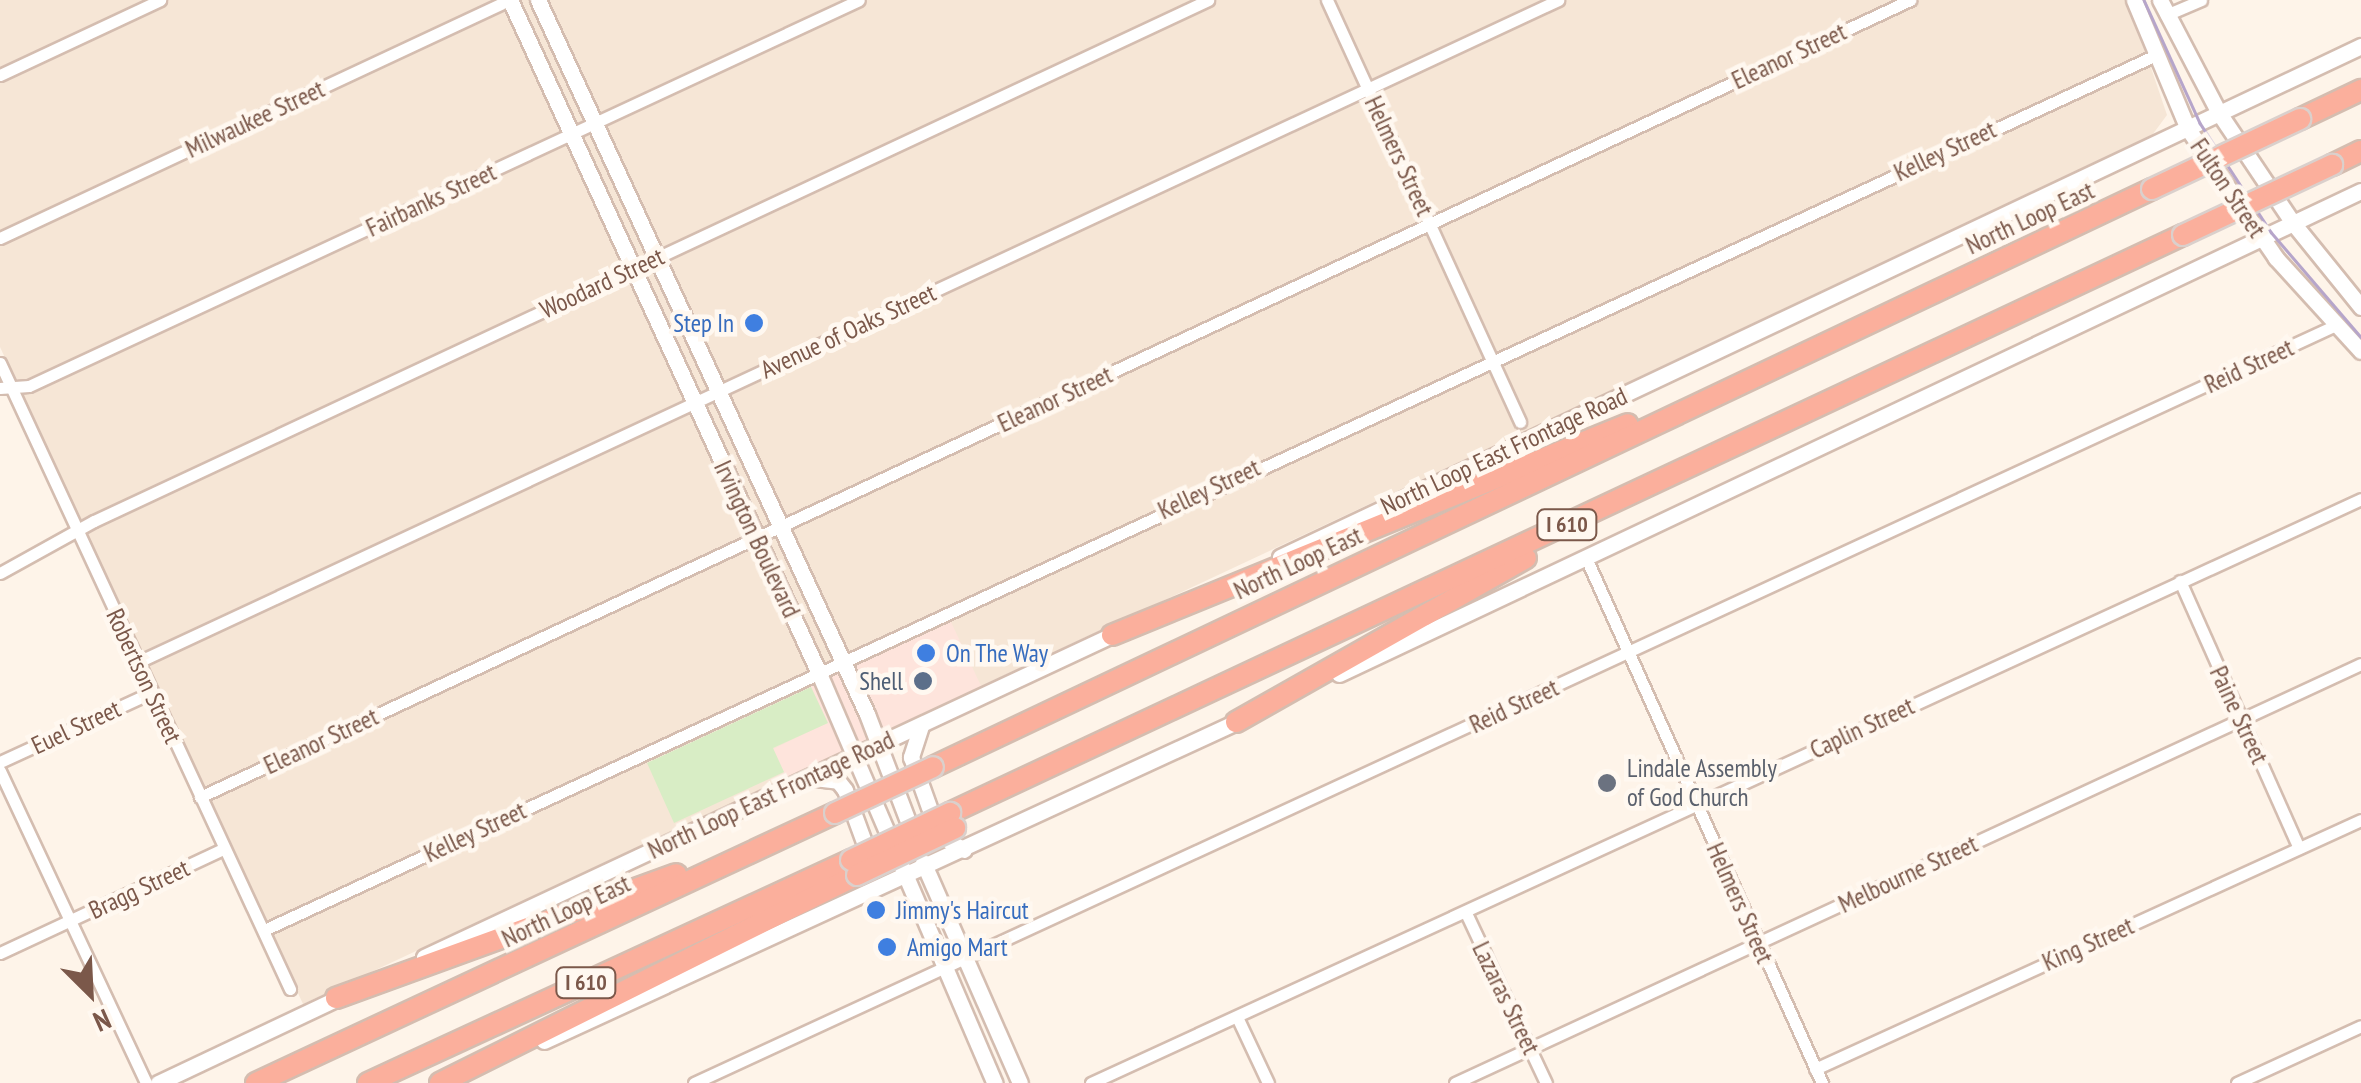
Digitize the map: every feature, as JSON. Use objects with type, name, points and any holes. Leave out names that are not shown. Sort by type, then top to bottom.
[{"type":"highway","name":"North Loop East","points":[[256,1083],[805,828],[2361,90]]},
{"type":"highway","name":"I 610","points":[[368,1083],[854,867],[953,820],[992,793],[2360,151]]},
{"type":"highway","points":[[1112,635],[1518,465],[1743,382]]},
{"type":"highway","points":[[1236,722],[1406,622],[1738,444]]},
{"type":"highway","points":[[336,998],[805,828]]},
{"type":"highway","points":[[440,1083],[854,867]]},
{"type":"main road","name":"Irvington Boulevard","points":[[509,0],[818,671],[902,878],[995,1083]]},
{"type":"main road","name":"Irvington Boulevard","points":[[538,0],[842,660],[925,868],[1020,1083]]},
{"type":"main road","name":"Fulton Street","points":[[2134,0],[2188,129],[2260,238],[2332,326],[2361,351]]},
{"type":"main road","name":"Fulton Street","points":[[2163,8],[2219,113],[2292,223],[2361,306]]},
{"type":"main road","name":"North Loop East Frontage Road","points":[[158,1083],[2361,46]]},
{"type":"main road","points":[[454,1083],[964,850],[2361,191]]},
{"type":"main road","points":[[924,723],[913,736],[911,757],[939,835],[964,850]]},
{"type":"main road","points":[[806,779],[828,778],[845,790],[873,874],[851,901]]},
{"type":"street","points":[[0,76],[160,0]]},
{"type":"street","name":"Milwaukee Street","points":[[0,238],[509,0]]},
{"type":"street","name":"Fairbanks Street","points":[[6,387],[29,386],[859,0]]},
{"type":"street","name":"Woodard Street","points":[[0,573],[78,532],[1208,0]]},
{"type":"street","name":"Helmers Street","points":[[1327,0],[1520,422]]},
{"type":"street","name":"Avenue of Oaks Street","points":[[138,662],[1558,0]]},
{"type":"street","name":"Eleanor Street","points":[[200,797],[1910,0]]},
{"type":"street","points":[[2163,8],[2202,0]]},
{"type":"street","name":"Kelley Street","points":[[264,930],[1491,358],[2156,54]]},
{"type":"street","name":"Reid Street","points":[[694,1083],[2332,326]]},
{"type":"street","name":"Robertson Street","points":[[0,363],[6,387],[78,532],[290,989]]},
{"type":"street","name":"Caplin Street","points":[[1091,1083],[2361,499]]},
{"type":"street","name":"Helmers Street","points":[[1586,558],[1822,1083]]},
{"type":"street","name":"Paine Street","points":[[2180,581],[2299,848]]},
{"type":"street","name":"Melbourne Street","points":[[1455,1083],[2361,664]]},
{"type":"street","name":"Euel Street","points":[[0,762],[152,692]]},
{"type":"street","points":[[0,771],[146,1083]]},
{"type":"street","name":"King Street","points":[[1815,1068],[2361,820]]},
{"type":"street","name":"Bragg Street","points":[[0,953],[223,850]]},
{"type":"street","name":"Lazaras Street","points":[[1466,913],[1546,1083]]},
{"type":"street","points":[[1238,1017],[1268,1083]]},
{"type":"street","points":[[2237,1083],[2361,1026]]},
{"type":"shaded area","points":[[0,0],[2128,0],[2167,115],[2150,138],[303,1004],[0,347]]},
{"type":"shaded area","points":[[951,622],[982,688],[787,779],[773,749],[827,723],[811,686]]},
{"type":"green space","points":[[811,687],[828,723],[773,748],[784,772],[674,823],[647,763]]},
{"type":"tram line","points":[[2144,0],[2200,123],[2271,232],[2361,337]]},
{"type":"place","name":"Step In","points":[[754,323]]},
{"type":"place","name":"On The Way","points":[[926,653]]},
{"type":"place","name":"Shell","points":[[923,681]]},
{"type":"place","name":"Lindale Assembly of God Church","points":[[1607,783]]},
{"type":"place","name":"Jimmy's Haircut","points":[[876,910]]},
{"type":"place","name":"Amigo Mart","points":[[887,947]]}]
